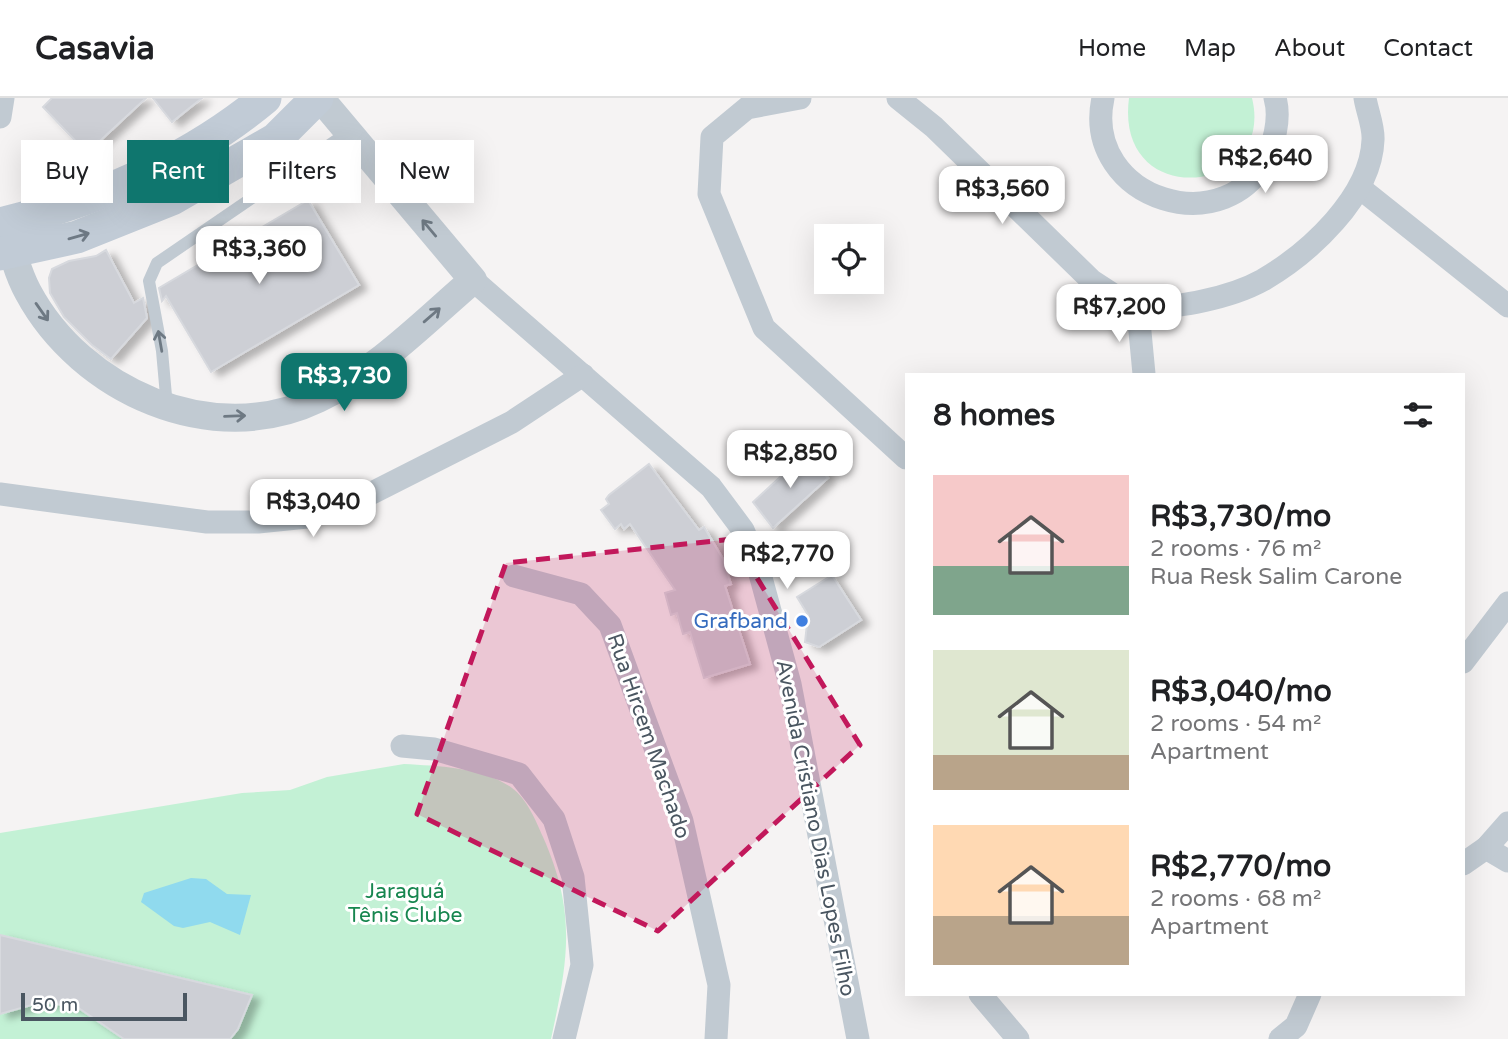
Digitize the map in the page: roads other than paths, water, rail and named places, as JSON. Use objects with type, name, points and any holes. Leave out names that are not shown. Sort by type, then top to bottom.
[{"type":"main road","points":[[3,231],[151,172],[198,146],[265,98]]},
{"type":"main road","points":[[3,231],[77,237],[172,199],[276,139],[319,98]]},
{"type":"street","points":[[0,117],[3,98]]},
{"type":"street","points":[[3,231],[28,292],[49,323],[82,358],[122,389],[167,409],[223,417],[269,415],[316,400],[364,374],[473,280],[319,98]]},
{"type":"street","points":[[800,98],[747,108],[712,137],[709,194],[764,328],[905,457]]},
{"type":"street","points":[[898,98],[934,127],[1092,281],[1138,311],[1194,304],[1262,280],[1327,230],[1360,188],[1373,140],[1365,98]]},
{"type":"street","points":[[1103,98],[1100,112],[1104,141],[1116,167],[1137,188],[1163,201],[1192,204],[1221,198],[1246,184],[1265,161],[1276,135],[1275,98]]},
{"type":"street","points":[[1360,188],[1508,306]]},
{"type":"street","name":"Avenida Cristiano Dias Lopes Filho","points":[[473,280],[711,487],[743,530],[757,564],[790,684],[859,1039]]},
{"type":"street","points":[[1138,311],[1143,373]]},
{"type":"street","points":[[0,494],[207,522],[258,522],[307,517],[362,498],[512,422],[583,375]]},
{"type":"street","name":"Rua Hircem Machado","points":[[514,576],[581,594],[610,625],[682,821],[719,985],[716,1039]]},
{"type":"street","points":[[1465,659],[1508,603]]},
{"type":"street","points":[[402,746],[433,749],[519,774],[554,819],[573,877],[582,965],[564,1039]]},
{"type":"street","points":[[1465,863],[1486,848],[1508,823]]},
{"type":"street","points":[[1486,848],[1508,862]]},
{"type":"street","points":[[982,996],[1018,1039]]},
{"type":"street","points":[[1280,1039],[1296,1026],[1309,996]]},
{"type":"lane","points":[[167,409],[162,351],[149,281],[157,263],[347,134]]},
{"type":"water","points":[[191,878],[206,879],[227,894],[251,895],[240,935],[210,922],[183,928],[174,926],[141,902],[144,893]]},
{"type":"place","name":"Grafband","points":[[802,621]]},
{"type":"park label","name":"Jaraguá Tênis Clube","points":[[405,903]]}]
